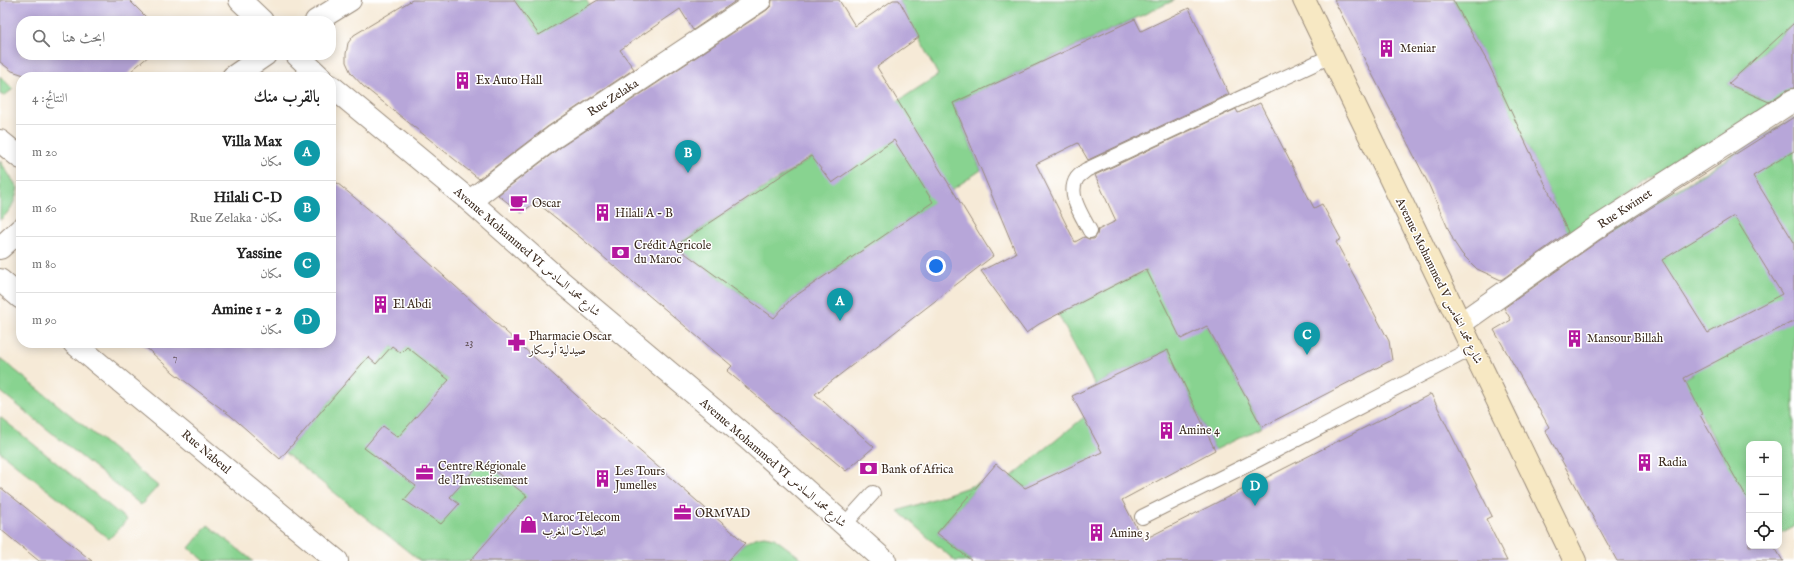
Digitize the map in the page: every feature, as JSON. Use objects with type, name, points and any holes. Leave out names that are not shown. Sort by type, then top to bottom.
[{"type":"street","points":[[240,0],[257,16]]},
{"type":"street","points":[[324,16],[350,0]]},
{"type":"street","name":"Rue Zelaka","points":[[470,202],[554,137],[760,0]]},
{"type":"street","name":"Avenue Mohammed V شارع محمد الخامس","points":[[1304,0],[1471,349],[1575,561]]},
{"type":"street","points":[[241,72],[258,60]]},
{"type":"street","points":[[301,60],[315,72]]},
{"type":"street","name":"Avenue Mohammed VI شارع محمد السادس","points":[[336,90],[746,437],[885,561]]},
{"type":"street","name":"Rue Kwimet","points":[[1460,324],[1593,230],[1794,100]]},
{"type":"street","points":[[0,140],[16,154]]},
{"type":"street","points":[[0,248],[16,234]]},
{"type":"street","points":[[0,280],[16,294]]},
{"type":"street","name":"Rue Nabeul","points":[[80,348],[337,561]]},
{"type":"lane","points":[[1090,231],[1074,198],[1073,188],[1077,178],[1086,170],[1331,56]]},
{"type":"lane","points":[[1142,517],[1259,459],[1471,349]]},
{"type":"lane","points":[[844,525],[873,492]]},
{"type":"green space","points":[[514,0],[586,0],[595,13],[539,35]]},
{"type":"green space","points":[[899,0],[1175,0],[953,103],[981,170],[791,299],[774,318],[675,246],[938,75]]},
{"type":"green space","points":[[1453,0],[1794,0],[1794,23],[1728,84],[1760,98],[1794,66],[1794,90],[1568,233],[1488,63]]},
{"type":"green space","points":[[0,76],[13,89],[4,96],[0,94]]},
{"type":"green space","points":[[1794,117],[1794,526],[1782,532],[1782,441],[1746,441],[1746,500],[1683,379],[1693,374],[1610,231]]},
{"type":"green space","points":[[0,161],[16,185],[16,195],[12,206],[0,220]]},
{"type":"green space","points":[[1147,270],[1207,326],[1262,427],[1215,450],[1168,350],[1095,385],[1058,314]]},
{"type":"green space","points":[[418,336],[444,359],[435,370],[449,380],[620,561],[420,561],[285,453],[368,357],[392,346],[401,353]]},
{"type":"green space","points":[[0,358],[158,486],[141,505],[0,391]]},
{"type":"green space","points":[[1113,404],[1130,439],[1101,452],[1105,462],[980,561],[1036,496],[1011,477],[1083,418]]},
{"type":"green space","points":[[0,417],[127,520],[109,539],[0,452]]},
{"type":"green space","points":[[980,483],[937,533],[972,561],[955,561],[898,511]]},
{"type":"green space","points":[[208,525],[253,561],[205,561],[189,548]]},
{"type":"green space","points":[[764,536],[774,538],[805,561],[728,561],[748,542]]},
{"type":"building","points":[[0,0],[129,0],[145,16],[16,16],[16,60],[144,60],[130,72],[16,72],[0,62]]},
{"type":"building","name":"Ex Auto Hall","points":[[412,0],[514,0],[539,35],[598,0],[737,0],[693,30],[680,9],[620,50],[634,69],[547,127],[479,179],[363,86],[351,73],[346,62],[348,43],[354,35]]},
{"type":"building","points":[[772,0],[839,0],[855,26],[893,0],[899,0],[919,37],[877,67],[993,256],[815,394],[874,447],[846,471],[727,371],[732,366],[581,238],[536,202],[521,213],[498,195],[561,147],[771,6]],"holes":[[[894,140],[933,202],[791,299],[774,318],[675,246],[811,156],[832,183]]]},
{"type":"building","points":[[1334,0],[1453,0],[1488,63],[1568,232],[1501,280],[1477,269],[1462,254],[1454,242],[1428,183]]},
{"type":"building","points":[[1189,8],[1229,94],[1088,160],[1078,143],[1036,164],[1075,242],[1084,237],[1094,239],[1098,230],[1116,221],[1095,175],[1236,109],[1238,113],[1260,103],[1314,208],[1322,204],[1341,239],[1336,242],[1389,341],[1392,360],[1262,427],[1207,326],[1181,339],[1146,269],[1039,324],[1026,333],[981,271],[1016,253],[953,103],[1135,19],[1141,31]]},
{"type":"building","points":[[1794,23],[1794,88],[1787,90],[1769,102],[1728,84]]},
{"type":"building","points":[[1794,117],[1794,151],[1753,176],[1794,242],[1794,321],[1684,378],[1702,414],[1700,415],[1746,497],[1746,549],[1776,549],[1783,561],[1617,561],[1545,430],[1549,427],[1494,330],[1511,320],[1504,308],[1600,240]],"holes":[[[1734,216],[1782,294],[1708,333],[1662,260]]]},
{"type":"building","points":[[336,182],[384,222],[586,404],[745,543],[728,561],[470,561],[527,496],[482,461],[450,497],[459,504],[441,524],[404,500],[416,486],[364,448],[383,426],[398,437],[449,380],[407,347],[401,353],[392,346],[376,364],[368,357],[280,459],[231,416],[174,373],[146,348],[336,348]]},
{"type":"building","points":[[1168,350],[1215,450],[1122,500],[1143,540],[1431,394],[1492,516],[1486,519],[1507,561],[972,561],[937,533],[996,464],[1025,488],[1102,452],[1072,396]]},
{"type":"building","points":[[0,487],[92,561],[39,561],[0,529]]},
{"type":"place","name":"Meniar","points":[[1387,48]]},
{"type":"place","name":"Ex Auto Hall","points":[[463,80]]},
{"type":"place","name":"Hilali C-D","points":[[688,173]]},
{"type":"place","name":"Oscar","points":[[519,203]]},
{"type":"place","name":"Hilali A - B","points":[[602,213]]},
{"type":"place","name":"Crédit Agricole du Maroc","points":[[621,252]]},
{"type":"place","name":"El Abdi","points":[[380,304]]},
{"type":"place","name":"Villa Max","points":[[840,321]]},
{"type":"place","name":"Mansour Billah","points":[[1574,338]]},
{"type":"place","name":"Pharmacie Oscar صيدلية أوسكار","points":[[516,343]]},
{"type":"place","name":"Yassine","points":[[1307,355]]},
{"type":"place","name":"Amine 4","points":[[1166,430]]},
{"type":"place","name":"Radia","points":[[1645,462]]},
{"type":"place","name":"Bank of Africa","points":[[868,469]]},
{"type":"place","name":"Centre Régionale de l'Investisement","points":[[425,473]]},
{"type":"place","name":"Les Tours Jumelles","points":[[602,478]]},
{"type":"place","name":"Amine 1 - 2","points":[[1255,506]]},
{"type":"place","name":"ORMVAD","points":[[682,513]]},
{"type":"place","name":"Maroc Telecom اتصالات المغرب","points":[[529,524]]},
{"type":"place","name":"Amine 3","points":[[1097,533]]}]
